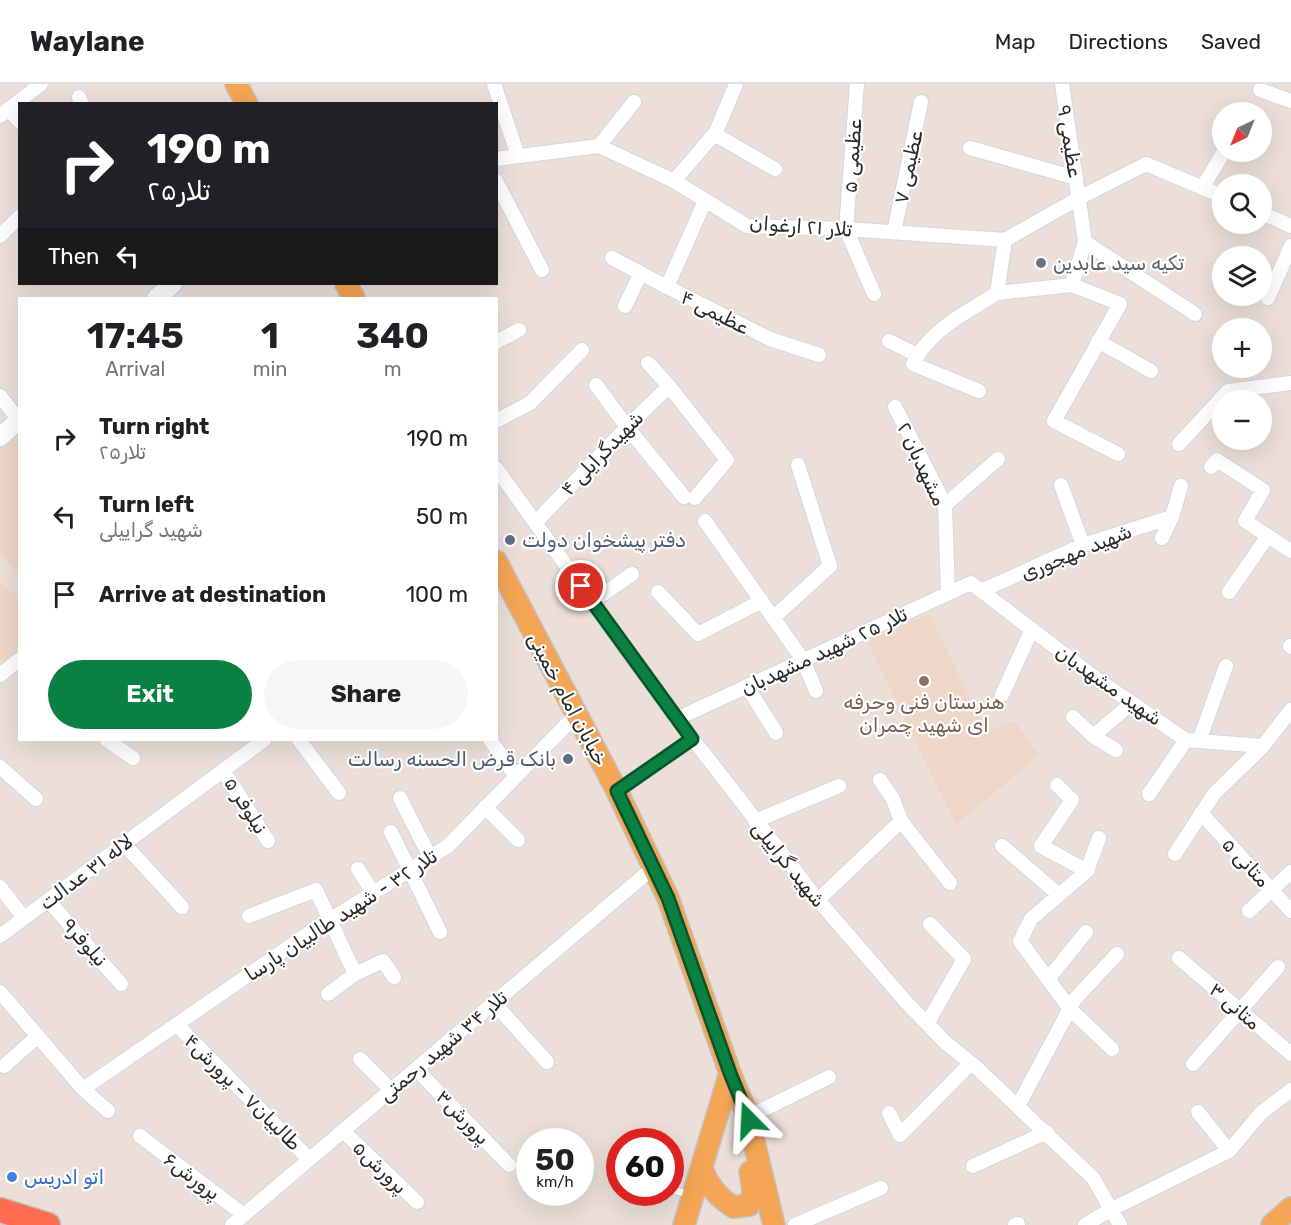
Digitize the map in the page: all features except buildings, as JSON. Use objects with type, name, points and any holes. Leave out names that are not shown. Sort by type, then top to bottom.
[{"type":"highway","points":[[0,1210],[48,1225]]},
{"type":"main road","points":[[236,84],[246,102]]},
{"type":"main road","points":[[0,437],[18,421]]},
{"type":"main road","name":"خیابان امام خمینی","points":[[498,566],[617,791],[668,898],[748,1119],[774,1225]]},
{"type":"main road","points":[[684,1225],[730,1073]]},
{"type":"main road","points":[[702,1168],[706,1180],[721,1198],[734,1207],[749,1205],[753,1196],[745,1143],[748,1119]]},
{"type":"main road","points":[[1272,1225],[1291,1208]]},
{"type":"street","points":[[18,121],[4,113],[41,84]]},
{"type":"street","points":[[494,84],[518,156]]},
{"type":"street","points":[[674,181],[714,134],[736,84]]},
{"type":"street","name":"عظیمی ۵","points":[[846,229],[857,84]]},
{"type":"street","name":"عظیمی ۹","points":[[1062,84],[1085,242]]},
{"type":"street","points":[[1260,90],[1291,100]]},
{"type":"street","points":[[498,159],[599,146],[634,102]]},
{"type":"street","name":"عظیمی ۷","points":[[894,232],[921,102]]},
{"type":"street","points":[[714,134],[775,169]]},
{"type":"street","name":"تلار ۲۱ ارغوان","points":[[599,146],[674,181],[747,226],[846,229],[1005,240]]},
{"type":"street","points":[[970,148],[1076,178]]},
{"type":"street","points":[[1202,188],[1218,162]]},
{"type":"street","points":[[997,292],[1005,240],[1079,198],[1146,164],[1212,192]]},
{"type":"street","points":[[498,185],[542,270]]},
{"type":"street","name":"عظیمی ۴","points":[[705,201],[668,287],[770,339],[819,355]]},
{"type":"street","points":[[1272,217],[1291,226]]},
{"type":"street","points":[[0,236],[18,218]]},
{"type":"street","points":[[846,229],[874,294]]},
{"type":"street","points":[[1072,285],[1085,242],[1195,314]]},
{"type":"street","points":[[1272,289],[1291,246]]},
{"type":"street","points":[[612,258],[668,287]]},
{"type":"street","points":[[625,306],[640,273]]},
{"type":"street","points":[[912,364],[936,333],[997,292],[1072,285],[1120,304],[1054,421],[1118,454]]},
{"type":"street","points":[[498,341],[519,330]]},
{"type":"street","points":[[889,341],[912,364],[979,391]]},
{"type":"street","points":[[1098,342],[1151,371]]},
{"type":"street","points":[[498,419],[530,403],[582,350]]},
{"type":"street","points":[[596,385],[627,426],[689,498],[727,460],[648,363]]},
{"type":"street","points":[[1179,444],[1228,391],[1291,383]]},
{"type":"street","name":"شهیدگرایلی ۴","points":[[536,522],[627,426],[669,386]]},
{"type":"street","points":[[0,396],[18,419]]},
{"type":"street","name":"مشهدبان ۲","points":[[895,407],[945,505],[948,594]]},
{"type":"street","points":[[945,505],[998,459]]},
{"type":"street","points":[[1211,467],[1216,460],[1263,490],[1245,520],[1291,551]]},
{"type":"street","points":[[774,617],[830,566],[798,465]]},
{"type":"street","name":"شهید گراییلی","points":[[498,471],[676,719],[818,900],[898,994],[927,1024],[1047,1132],[1093,1178],[1120,1225]]},
{"type":"street","points":[[1061,485],[1083,545]]},
{"type":"street","points":[[1162,538],[1172,516],[1181,486]]},
{"type":"street","name":"شهید مهجوری","points":[[976,587],[1083,545],[1172,516]]},
{"type":"street","points":[[705,521],[803,660],[816,691]]},
{"type":"street","points":[[1229,592],[1268,536]]},
{"type":"street","points":[[592,602],[632,574]]},
{"type":"street","name":"تلار ۲۵ شهید مشهدبان","points":[[676,719],[948,594],[976,587]]},
{"type":"street","name":"شهید مشهدبان","points":[[976,587],[1132,703],[1193,740],[1263,746]]},
{"type":"street","points":[[658,592],[698,634],[762,601]]},
{"type":"street","points":[[1002,695],[1032,630]]},
{"type":"street","points":[[1149,794],[1193,740],[1226,666]]},
{"type":"street","points":[[747,686],[776,733]]},
{"type":"street","points":[[1093,735],[1132,703]]},
{"type":"street","name":"تلار ۳۲ - شهید طالبیان پارسا","points":[[83,1089],[331,920],[448,846],[576,715]]},
{"type":"street","points":[[1073,717],[1093,735],[1116,750]]},
{"type":"street","points":[[1175,854],[1214,794],[1288,721]]},
{"type":"street","points":[[617,791],[692,739]]},
{"type":"street","points":[[108,741],[133,758]]},
{"type":"street","name":"لاله ۳۱ عدالت","points":[[0,936],[223,770],[258,741]]},
{"type":"street","points":[[300,741],[339,793]]},
{"type":"street","points":[[491,741],[516,776]]},
{"type":"street","points":[[0,767],[36,799]]},
{"type":"street","name":"نیلوفر ۵","points":[[223,770],[268,841]]},
{"type":"street","points":[[880,780],[893,799],[901,821],[950,883]]},
{"type":"street","points":[[1057,785],[1072,800],[1041,846],[1087,871]]},
{"type":"street","points":[[755,821],[839,786]]},
{"type":"street","points":[[400,798],[430,856]]},
{"type":"street","points":[[485,807],[518,840]]},
{"type":"street","name":"متانی ۵","points":[[1201,813],[1291,911]]},
{"type":"street","points":[[818,900],[901,821]]},
{"type":"street","points":[[391,832],[440,932]]},
{"type":"street","points":[[1099,838],[1087,871],[1031,919],[1020,941],[1070,1009],[1112,1049]]},
{"type":"street","points":[[124,844],[182,907]]},
{"type":"street","points":[[1002,846],[1059,895]]},
{"type":"street","name":"تلار ۳۴ شهید رحمتی","points":[[232,1225],[654,867]]},
{"type":"street","points":[[358,868],[373,893]]},
{"type":"street","points":[[1249,911],[1291,872]]},
{"type":"street","points":[[0,887],[24,918]]},
{"type":"street","points":[[249,916],[316,890],[355,974]]},
{"type":"street","name":"نیلوفر۹","points":[[48,900],[121,984]]},
{"type":"street","points":[[927,1024],[964,959],[930,924]]},
{"type":"street","points":[[1048,979],[1086,932]]},
{"type":"street","points":[[1018,1106],[1075,999],[1117,954]]},
{"type":"street","name":"متانی ۳","points":[[1179,958],[1291,1054]]},
{"type":"street","points":[[328,994],[355,974],[383,961],[394,977]]},
{"type":"street","points":[[1193,1065],[1278,967]]},
{"type":"street","points":[[0,992],[83,1089],[108,1111]]},
{"type":"street","points":[[494,1003],[547,1062]]},
{"type":"street","name":"طالبیان۷ - پرورش۴","points":[[177,1025],[309,1159]]},
{"type":"street","points":[[4,1066],[38,1036]]},
{"type":"street","points":[[360,1059],[392,1090]]},
{"type":"street","points":[[889,1113],[900,1135],[971,1063]]},
{"type":"street","name":"پرورش۳","points":[[416,1069],[509,1165]]},
{"type":"street","points":[[748,1119],[829,1077]]},
{"type":"street","points":[[1085,1225],[1110,1210],[1229,1151],[1261,1113],[1291,1090]]},
{"type":"street","points":[[1198,1112],[1229,1151]]},
{"type":"street","name":"پرورش۵","points":[[342,1131],[417,1202]]},
{"type":"street","points":[[973,1166],[1047,1132]]},
{"type":"street","name":"پرورش۶","points":[[140,1136],[244,1215]]},
{"type":"street","points":[[795,1225],[881,1188]]},
{"type":"lane","points":[[684,1193],[692,1195]]},
{"type":"shaded area","points":[[14,433],[18,438],[18,574],[0,553],[0,446]]},
{"type":"shaded area","points":[[0,582],[18,597],[18,659],[0,659]]},
{"type":"shaded area","name":"هنرستان فنی وحرفه ای شهید چمران","points":[[930,614],[986,732],[1015,721],[1039,755],[956,825],[867,641]]},
{"type":"place","name":"تکیه سید عابدین","points":[[1041,263]]},
{"type":"place","name":"دفتر پیشخوان دولت","points":[[510,540]]},
{"type":"place","name":"هنرستان فنی وحرفه ای شهید چمران","points":[[924,681]]},
{"type":"place","name":"بانک قرض الحسنه رسالت","points":[[568,759]]},
{"type":"place","name":"اتو ادریس","points":[[12,1177]]},
{"type":"route","points":[[581,586],[692,739],[617,791],[668,898],[749,1120]]}]
